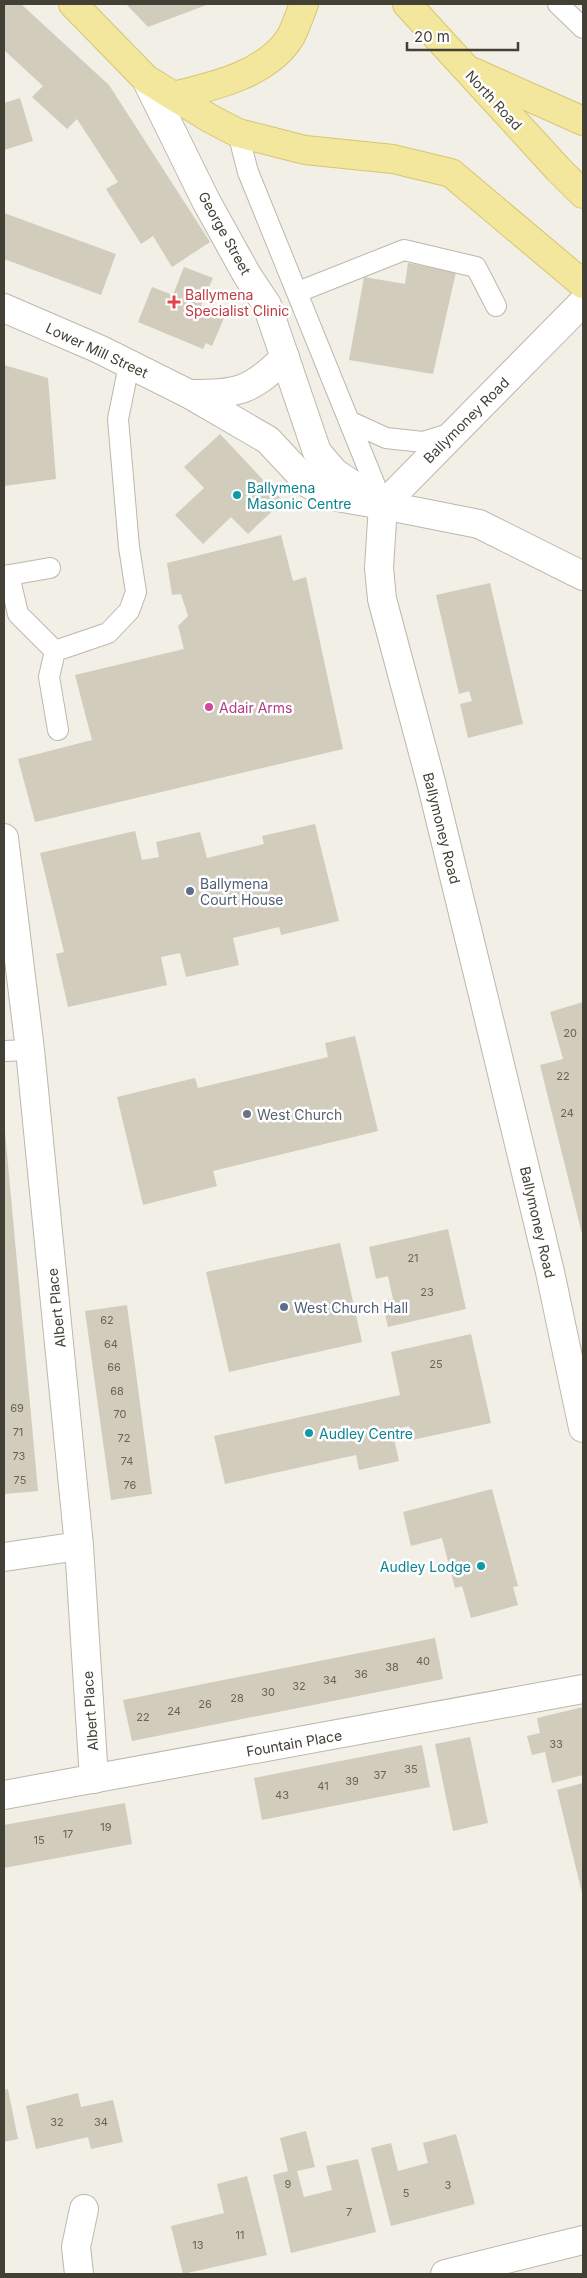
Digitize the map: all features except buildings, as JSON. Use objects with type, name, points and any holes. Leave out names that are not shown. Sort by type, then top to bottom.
[{"type":"main road","points":[[73,4],[146,79],[238,133],[305,150],[393,159],[451,173],[583,284]]},
{"type":"main road","points":[[173,96],[221,84],[266,62],[290,37],[304,4]]},
{"type":"main road","name":"North Road","points":[[407,4],[463,67],[583,194]]},
{"type":"main road","points":[[463,67],[577,114]]},
{"type":"street","name":"George Street","points":[[146,79],[206,201],[248,275],[267,304],[317,452],[335,473],[382,505]]},
{"type":"street","name":"Ballymoney Road","points":[[583,302],[382,505],[379,568],[382,599],[466,926],[550,1272],[575,1352],[583,1428]]},
{"type":"street","name":"Lower Mill Street","points":[[4,308],[98,349],[189,394],[268,440],[309,484],[337,497],[479,524],[583,576]]},
{"type":"street","name":"Lower Mill Street","points":[[189,394],[236,392],[258,382],[285,357]]},
{"type":"street","name":"Albert Place","points":[[4,838],[30,1050],[79,1546],[94,1779]]},
{"type":"street","points":[[4,1557],[79,1546]]},
{"type":"street","name":"Fountain Place","points":[[4,1795],[583,1689]]},
{"type":"street","points":[[79,2274],[76,2247],[84,2209]]},
{"type":"street","points":[[444,2274],[583,2240]]},
{"type":"lane","points":[[558,4],[583,28]]},
{"type":"lane","points":[[238,133],[248,172],[351,422],[382,505]]},
{"type":"lane","points":[[298,292],[404,250],[476,267],[496,306]]},
{"type":"lane","points":[[55,650],[108,632],[129,611],[136,592],[128,538],[118,419],[129,365]]},
{"type":"lane","points":[[351,422],[386,438],[423,442],[454,432]]},
{"type":"lane","points":[[50,568],[7,575],[18,614],[55,650]]},
{"type":"lane","points":[[55,650],[49,677],[58,730]]},
{"type":"lane","points":[[4,1051],[30,1050]]},
{"type":"place","name":"Ballymena Specialist Clinic","points":[[174,302]]},
{"type":"place","name":"Ballymena Masonic Centre","points":[[237,495]]},
{"type":"place","name":"Adair Arms","points":[[209,707]]},
{"type":"place","name":"Ballymena Court House","points":[[190,891]]},
{"type":"place","name":"West Church","points":[[247,1114]]},
{"type":"place","name":"West Church Hall","points":[[284,1307]]},
{"type":"place","name":"Audley Centre","points":[[309,1433]]},
{"type":"place","name":"Audley Lodge","points":[[481,1566]]}]
